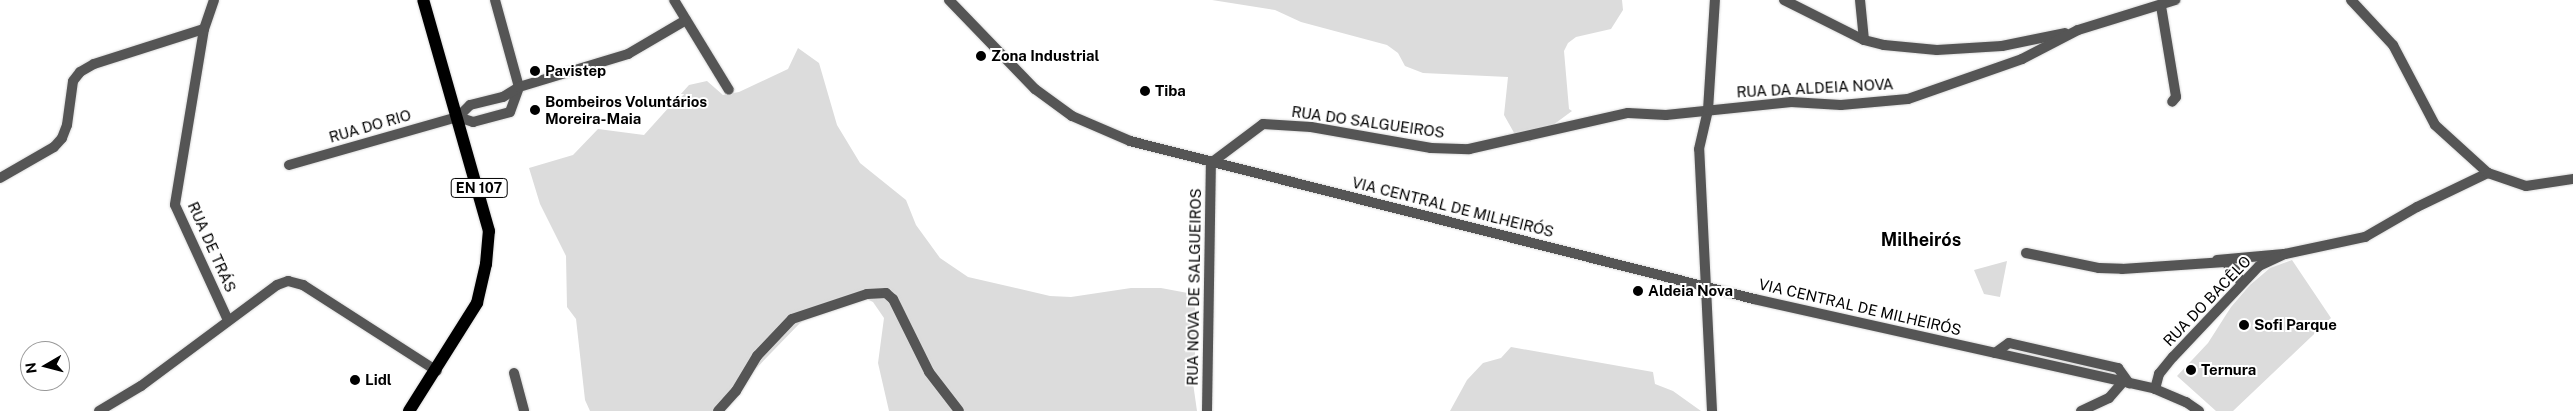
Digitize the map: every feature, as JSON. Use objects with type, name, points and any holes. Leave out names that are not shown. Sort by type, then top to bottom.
[{"type":"main road","name":"EN 107","points":[[409,411],[437,371],[477,303],[489,243],[488,219],[423,0]]},
{"type":"street","name":"RUA DE TRÁS","points":[[214,0],[204,29],[175,204],[228,320]]},
{"type":"street","points":[[495,0],[519,87]]},
{"type":"street","points":[[674,0],[729,90]]},
{"type":"street","name":"VIA CENTRAL DE MILHEIRÓS","points":[[949,0],[1035,89],[1072,116],[1130,141],[1704,286],[2155,388],[2186,402],[2199,411]]},
{"type":"street","points":[[1712,411],[1704,286],[1699,149],[1708,110],[1715,0]]},
{"type":"street","points":[[1784,0],[1864,40],[1884,45],[1937,50],[2002,46],[2078,30]]},
{"type":"street","points":[[1860,0],[1864,40]]},
{"type":"street","name":"RUA DA ALDEIA NOVA","points":[[1708,110],[1791,102],[1841,105],[1908,99],[2022,59],[2078,30],[2161,6],[2175,0]]},
{"type":"street","points":[[2351,0],[2393,45],[2435,125],[2488,173],[2526,186],[2573,179]]},
{"type":"street","points":[[2161,6],[2176,97],[2172,102]]},
{"type":"street","name":"RUA DO RIO","points":[[290,165],[458,117],[470,105],[503,97],[519,87],[628,54],[686,20]]},
{"type":"street","points":[[0,178],[54,147],[62,138],[67,126],[73,81],[80,72],[94,64],[204,29]]},
{"type":"street","name":"RUA DO RIO","points":[[458,117],[473,122],[510,112],[519,87]]},
{"type":"street","name":"RUA DO SALGUEIROS","points":[[1211,163],[1263,124],[1312,127],[1431,148],[1469,149],[1516,140],[1602,116],[1628,113],[1666,115],[1708,110]]},
{"type":"street","name":"RUA NOVA DE SALGUEIROS","points":[[1207,411],[1211,163]]},
{"type":"street","name":"RUA DO BACÊLO","points":[[2155,388],[2160,374],[2173,357],[2253,272],[2285,254],[2365,237],[2383,224],[2488,173]]},
{"type":"street","points":[[2026,253],[2099,268],[2122,269],[2225,262],[2234,270],[2241,283]]},
{"type":"street","points":[[2211,262],[2242,256],[2285,254]]},
{"type":"street","points":[[2242,256],[2253,272]]},
{"type":"street","points":[[99,411],[141,386],[276,285],[288,281],[303,285],[437,371]]},
{"type":"street","points":[[718,411],[736,392],[757,356],[792,319],[867,294],[886,293],[894,299],[930,372],[959,411]]},
{"type":"street","points":[[514,373],[524,411]]},
{"type":"street","points":[[2080,411],[2109,398],[2126,382]]},
{"type":"shaded area","points":[[1212,0],[1622,0],[1623,10],[1611,29],[1576,37],[1568,43],[1564,51],[1569,109],[1572,111],[1530,142],[1517,138],[1504,115],[1508,77],[1423,73],[1405,66],[1398,53],[1387,45],[1301,22],[1275,10]]},
{"type":"shaded area","points":[[798,48],[819,63],[837,125],[860,163],[906,200],[916,225],[940,258],[968,277],[1050,296],[1071,297],[1131,288],[1161,288],[1193,294],[1197,323],[1193,383],[1197,411],[889,411],[878,363],[884,318],[873,302],[863,297],[820,310],[800,323],[715,411],[590,411],[585,400],[576,319],[567,307],[566,256],[540,204],[529,168],[573,155],[598,129],[644,135],[689,85],[707,81],[723,95],[739,92],[788,69]]},
{"type":"shaded area","points":[[2292,260],[2331,318],[2233,411],[2216,411],[2177,376],[2208,343],[2231,307],[2250,285],[2270,268]]},
{"type":"shaded area","points":[[2007,261],[2000,297],[1984,294],[1974,270]]},
{"type":"shaded area","points":[[1511,347],[1653,372],[1655,384],[1673,391],[1701,411],[1450,411],[1467,380],[1483,363],[1501,358]]},
{"type":"place","name":"Zona Industrial","points":[[981,56]]},
{"type":"place","name":"Pavistep","points":[[535,71]]},
{"type":"place","name":"Tiba","points":[[1145,91]]},
{"type":"place","name":"Bombeiros Voluntários Moreira-Maia","points":[[535,110]]},
{"type":"place","name":"Aldeia Nova","points":[[1638,291]]},
{"type":"place","name":"Sofi Parque","points":[[2244,325]]},
{"type":"place","name":"Ternura","points":[[2191,370]]},
{"type":"place","name":"Lidl","points":[[355,380]]},
{"type":"district","name":"Milheirós","points":[[1921,240]]}]
